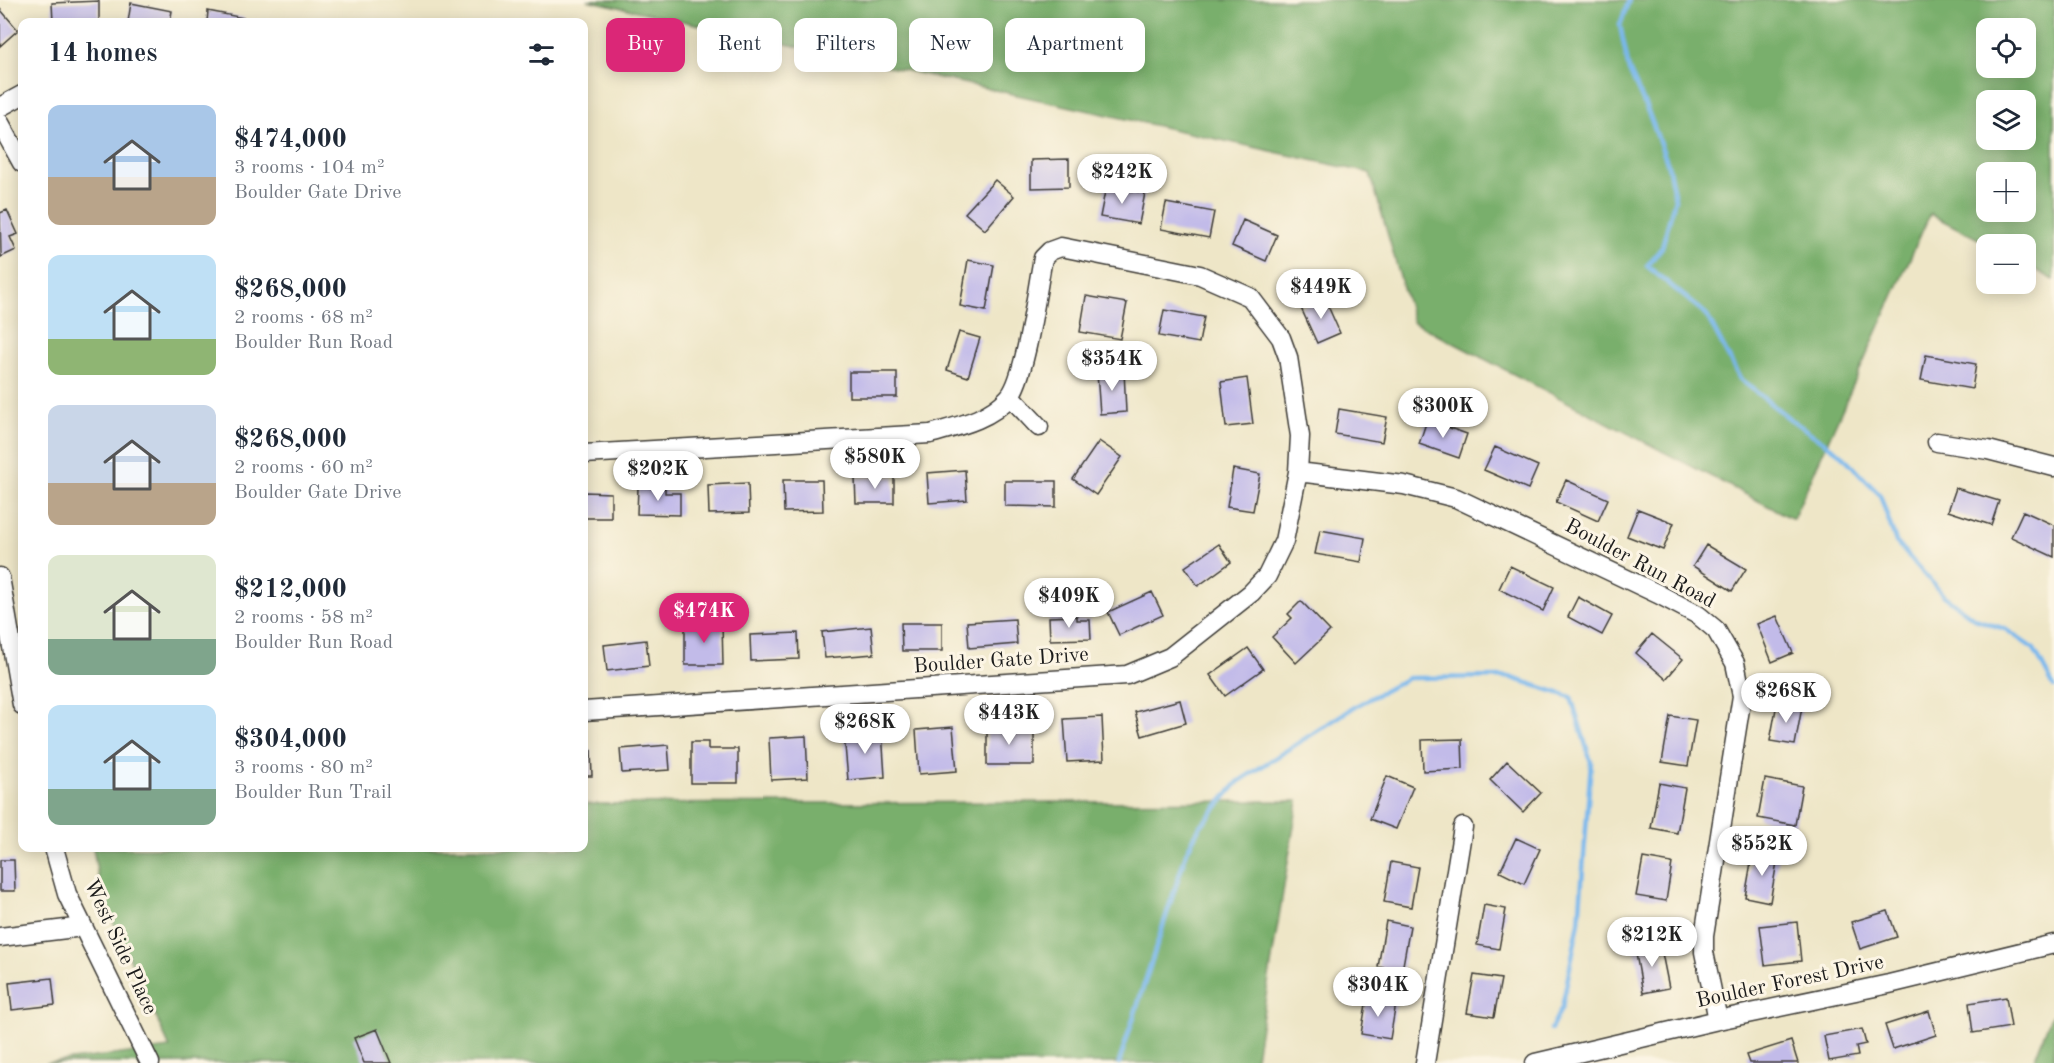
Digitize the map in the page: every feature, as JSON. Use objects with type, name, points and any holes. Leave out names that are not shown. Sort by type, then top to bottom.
[{"type":"street","points":[[0,107],[18,97]]},
{"type":"street","points":[[0,123],[18,156]]},
{"type":"street","name":"Boulder Gate Drive","points":[[588,454],[930,434],[970,423],[992,412],[1010,396],[1022,368],[1046,246],[1200,275],[1250,297],[1281,338],[1288,357],[1300,436],[1298,472],[1284,541],[1268,576],[1251,593],[1170,657],[1127,675],[588,711]]},
{"type":"street","points":[[1010,396],[1039,427]]},
{"type":"street","points":[[1937,442],[1988,450],[2054,467]]},
{"type":"street","name":"Boulder Run Road","points":[[1298,472],[1404,485],[1456,498],[1659,594],[1698,615],[1716,630],[1735,663],[1742,696],[1704,936],[1704,952],[1718,1020]]},
{"type":"street","points":[[0,577],[8,676],[18,697]]},
{"type":"street","points":[[1431,1062],[1463,827]]},
{"type":"street","name":"West Side Place","points":[[55,852],[67,894],[150,1063]]},
{"type":"street","points":[[0,937],[83,927]]},
{"type":"street","name":"Boulder Forest Drive","points":[[1535,1063],[1718,1020],[1889,984],[2054,944]]},
{"type":"green space","points":[[587,0],[2054,0],[2054,280],[2036,270],[2036,234],[1976,234],[1976,238],[1930,214],[1793,519],[1413,322],[1370,173],[913,72],[993,72],[993,18],[909,18],[909,71],[897,68],[897,18],[794,18],[794,46],[782,43],[782,18],[697,18],[697,24],[685,22],[685,18],[668,18]]},
{"type":"green space","points":[[1298,801],[1255,1063],[46,1063],[170,1048],[101,895],[94,852],[588,852],[588,804]]},
{"type":"green space","points":[[2051,1016],[2054,1016],[2054,1063],[2033,1063]]},
{"type":"building","points":[[99,1],[99,18],[53,18],[52,3]]},
{"type":"building","points":[[131,3],[172,11],[171,18],[129,18]]},
{"type":"building","points":[[0,9],[18,30],[0,46]]},
{"type":"building","points":[[208,11],[244,18],[207,18]]},
{"type":"building","points":[[1069,159],[1069,187],[1031,188],[1031,160]]},
{"type":"building","points":[[995,180],[1014,196],[985,230],[965,213]]},
{"type":"building","points":[[1106,186],[1145,193],[1139,224],[1100,217]]},
{"type":"building","points":[[1166,203],[1214,212],[1209,238],[1161,229]]},
{"type":"building","points":[[7,210],[18,234],[10,237],[16,250],[1,257],[0,213]]},
{"type":"building","points":[[1243,220],[1277,235],[1266,261],[1232,246]]},
{"type":"building","points":[[968,260],[994,265],[986,311],[960,306]]},
{"type":"building","points":[[1086,296],[1127,303],[1120,339],[1080,332]]},
{"type":"building","points":[[1324,297],[1340,333],[1317,343],[1301,308]]},
{"type":"building","points":[[1164,310],[1204,317],[1199,343],[1159,336]]},
{"type":"building","points":[[959,332],[980,338],[968,377],[947,370]]},
{"type":"building","points":[[1926,355],[1976,364],[1972,389],[1921,380]]},
{"type":"building","points":[[1124,371],[1126,412],[1100,414],[1097,373]]},
{"type":"building","points":[[849,372],[897,372],[897,397],[849,397]]},
{"type":"building","points":[[1247,378],[1253,424],[1226,427],[1221,382]]},
{"type":"building","points":[[1339,409],[1387,417],[1382,442],[1335,434]]},
{"type":"building","points":[[1427,420],[1467,434],[1459,458],[1419,444]]},
{"type":"building","points":[[1099,441],[1122,457],[1096,495],[1073,479]]},
{"type":"building","points":[[1495,447],[1538,466],[1528,489],[1484,470]]},
{"type":"building","points":[[1233,469],[1260,474],[1253,511],[1227,507]]},
{"type":"building","points":[[965,470],[967,500],[929,503],[927,473]]},
{"type":"building","points":[[894,477],[894,503],[856,503],[855,478]]},
{"type":"building","points":[[783,480],[822,480],[823,511],[784,512]]},
{"type":"building","points":[[1566,480],[1608,499],[1598,521],[1556,502]]},
{"type":"building","points":[[1005,481],[1056,481],[1056,507],[1005,506]]},
{"type":"building","points":[[748,483],[749,513],[709,514],[708,485]]},
{"type":"building","points":[[638,487],[665,488],[665,493],[680,493],[680,515],[637,514]]},
{"type":"building","points":[[1956,488],[1999,501],[1991,525],[1948,511]]},
{"type":"building","points":[[588,492],[611,493],[611,518],[588,518]]},
{"type":"building","points":[[1638,509],[1674,523],[1663,550],[1627,536]]},
{"type":"building","points":[[2023,511],[2054,525],[2054,557],[2011,537]]},
{"type":"building","points":[[1320,530],[1365,538],[1361,562],[1315,554]]},
{"type":"building","points":[[1219,544],[1231,562],[1198,586],[1185,567]]},
{"type":"building","points":[[1706,545],[1746,569],[1732,591],[1693,566]]},
{"type":"building","points":[[1510,566],[1554,587],[1543,611],[1499,589]]},
{"type":"building","points":[[1152,592],[1163,615],[1119,635],[1108,612]]},
{"type":"building","points":[[1578,597],[1612,616],[1602,635],[1568,617]]},
{"type":"building","points":[[1301,601],[1330,631],[1296,663],[1272,637],[1292,618],[1288,614]]},
{"type":"building","points":[[1077,616],[1077,620],[1090,620],[1091,639],[1050,640],[1049,617]]},
{"type":"building","points":[[1777,616],[1793,653],[1772,662],[1757,624]]},
{"type":"building","points":[[1015,619],[1017,644],[969,648],[967,622]]},
{"type":"building","points":[[685,622],[722,622],[723,665],[685,665]]},
{"type":"building","points":[[901,623],[942,623],[942,651],[902,651]]},
{"type":"building","points":[[871,627],[874,654],[825,658],[822,632]]},
{"type":"building","points":[[798,633],[799,659],[751,661],[750,635]]},
{"type":"building","points":[[1652,634],[1683,659],[1666,679],[1636,653]]},
{"type":"building","points":[[646,640],[649,666],[607,671],[604,645]]},
{"type":"building","points":[[1248,648],[1263,669],[1225,696],[1210,675]]},
{"type":"building","points":[[1180,700],[1186,723],[1142,736],[1135,712]]},
{"type":"building","points":[[1777,703],[1802,707],[1795,745],[1770,741]]},
{"type":"building","points":[[1670,716],[1696,720],[1688,766],[1662,762]]},
{"type":"building","points":[[1102,717],[1104,760],[1067,762],[1064,719]]},
{"type":"building","points":[[987,723],[1006,723],[1006,730],[1034,730],[1034,765],[987,765]]},
{"type":"building","points":[[953,727],[957,771],[919,774],[916,730]]},
{"type":"building","points":[[882,731],[885,777],[848,780],[844,734]]},
{"type":"building","points":[[806,736],[808,778],[771,780],[769,738]]},
{"type":"building","points":[[1462,739],[1463,769],[1423,771],[1422,740]]},
{"type":"building","points":[[691,742],[708,742],[708,749],[738,749],[738,783],[691,783]]},
{"type":"building","points":[[668,745],[670,770],[622,773],[620,749]]},
{"type":"building","points":[[588,750],[591,750],[592,776],[588,776]]},
{"type":"building","points":[[1507,761],[1541,793],[1523,812],[1490,780]]},
{"type":"building","points":[[1387,776],[1413,787],[1396,829],[1370,819]]},
{"type":"building","points":[[1765,779],[1802,786],[1795,825],[1758,818]]},
{"type":"building","points":[[1659,783],[1685,788],[1677,833],[1651,828]]},
{"type":"building","points":[[1516,838],[1540,849],[1524,884],[1500,872]]},
{"type":"building","points":[[1753,851],[1778,856],[1770,902],[1745,897]]},
{"type":"building","points":[[1643,858],[1672,863],[1666,901],[1636,896]]},
{"type":"building","points":[[0,860],[14,860],[15,891],[0,891]]},
{"type":"building","points":[[1391,862],[1418,867],[1411,907],[1384,902]]},
{"type":"building","points":[[1484,905],[1506,909],[1499,949],[1477,945]]},
{"type":"building","points":[[1888,911],[1897,937],[1860,949],[1851,922]]},
{"type":"building","points":[[1386,921],[1410,926],[1402,971],[1378,967]]},
{"type":"building","points":[[1797,922],[1801,961],[1765,965],[1760,926]]},
{"type":"building","points":[[1660,943],[1669,988],[1643,993],[1635,948]]},
{"type":"building","points":[[1474,975],[1501,979],[1494,1017],[1467,1013]]},
{"type":"building","points":[[52,978],[55,1005],[12,1010],[9,983]]},
{"type":"building","points":[[2006,997],[2011,1027],[1973,1033],[1969,1003]]},
{"type":"building","points":[[1367,998],[1396,1003],[1390,1039],[1361,1034]]},
{"type":"building","points":[[1929,1011],[1936,1035],[1893,1049],[1885,1025]]},
{"type":"building","points":[[377,1029],[391,1063],[364,1063],[354,1038]]},
{"type":"building","points":[[1862,1029],[1866,1044],[1856,1046],[1858,1056],[1829,1061],[1824,1036]]},
{"type":"building","points":[[1791,1041],[1798,1063],[1749,1063],[1746,1055]]},
{"type":"waterway","points":[[1629,0],[1620,25],[1629,70],[1668,165],[1675,199],[1662,247],[1647,266],[1706,314],[1740,379],[1790,419],[1841,454],[1880,495],[1896,542],[1943,595],[1975,619],[2005,629],[2034,649],[2054,687]]},
{"type":"waterway","points":[[1119,1063],[1187,851],[1199,828],[1238,782],[1354,707],[1408,678],[1509,677],[1571,697],[1591,762],[1579,922],[1562,1007],[1551,1029]]},
{"type":"waterway","points":[[2052,931],[2054,913]]}]
